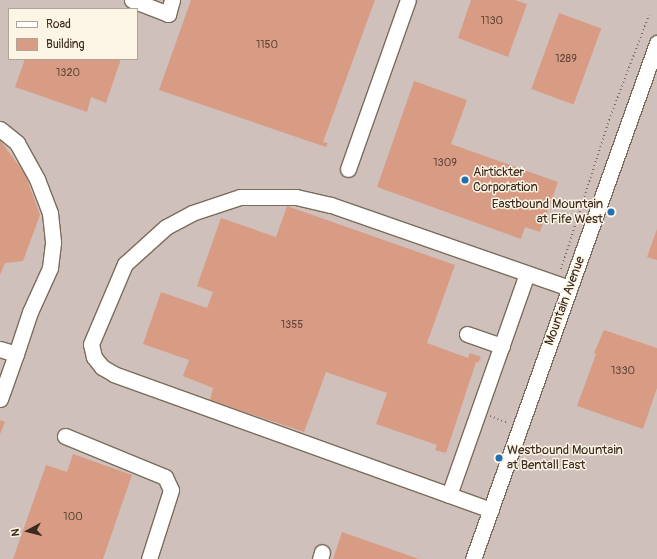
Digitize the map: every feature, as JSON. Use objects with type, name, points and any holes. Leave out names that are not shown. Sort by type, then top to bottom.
[{"type":"street","points":[[132,0],[168,14],[172,0]]},
{"type":"street","points":[[348,169],[408,0]]},
{"type":"street","name":"Mountain Avenue","points":[[473,559],[491,510],[514,427],[563,286],[657,43]]},
{"type":"street","points":[[0,129],[17,143],[37,179],[50,213],[53,243],[50,268],[30,312],[0,399]]},
{"type":"street","points":[[491,510],[114,374],[102,367],[94,357],[91,344],[125,264],[166,227],[192,213],[240,197],[296,197],[331,205],[563,286]]},
{"type":"street","points":[[449,495],[527,274]]},
{"type":"street","points":[[467,334],[502,346]]},
{"type":"street","points":[[0,349],[16,354]]},
{"type":"street","points":[[65,436],[166,477],[171,490],[149,559]]},
{"type":"path","points":[[563,286],[602,142],[650,15]]},
{"type":"path","points":[[479,412],[514,427]]},
{"type":"path","points":[[511,416],[514,427]]},
{"type":"shaded area","points":[[0,0],[657,0],[657,559],[0,559]]},
{"type":"building","points":[[191,0],[375,0],[323,142],[328,143],[326,147],[159,90]]},
{"type":"building","points":[[471,0],[515,0],[527,4],[508,57],[458,38]]},
{"type":"building","points":[[559,13],[601,28],[574,105],[531,89]]},
{"type":"building","points":[[25,60],[121,60],[106,103],[91,97],[87,112],[15,87]]},
{"type":"building","points":[[414,81],[467,100],[451,144],[558,182],[540,232],[525,227],[521,239],[377,187]]},
{"type":"building","points":[[0,140],[25,174],[40,215],[23,261],[5,263],[0,275]]},
{"type":"building","points":[[287,206],[455,265],[427,343],[468,358],[470,353],[481,357],[478,363],[476,362],[446,453],[435,450],[437,445],[376,424],[387,393],[326,372],[304,432],[210,400],[213,388],[183,376],[189,360],[143,344],[161,292],[207,308],[213,292],[197,286],[221,218],[276,237]]},
{"type":"building","points":[[657,229],[657,260],[647,257]]},
{"type":"building","points":[[604,330],[657,348],[657,388],[643,429],[577,406],[596,354],[594,353]]},
{"type":"building","points":[[0,420],[5,422],[0,434]]},
{"type":"building","points":[[73,454],[132,475],[103,559],[13,559],[46,465],[67,472]]},
{"type":"building","points":[[342,532],[419,559],[333,559]]},
{"type":"place","name":"Airtickter Corporation","points":[[465,180]]},
{"type":"place","name":"Eastbound Mountain at Fife West","points":[[611,212]]},
{"type":"place","name":"Westbound Mountain at Bentall East","points":[[499,458]]}]
